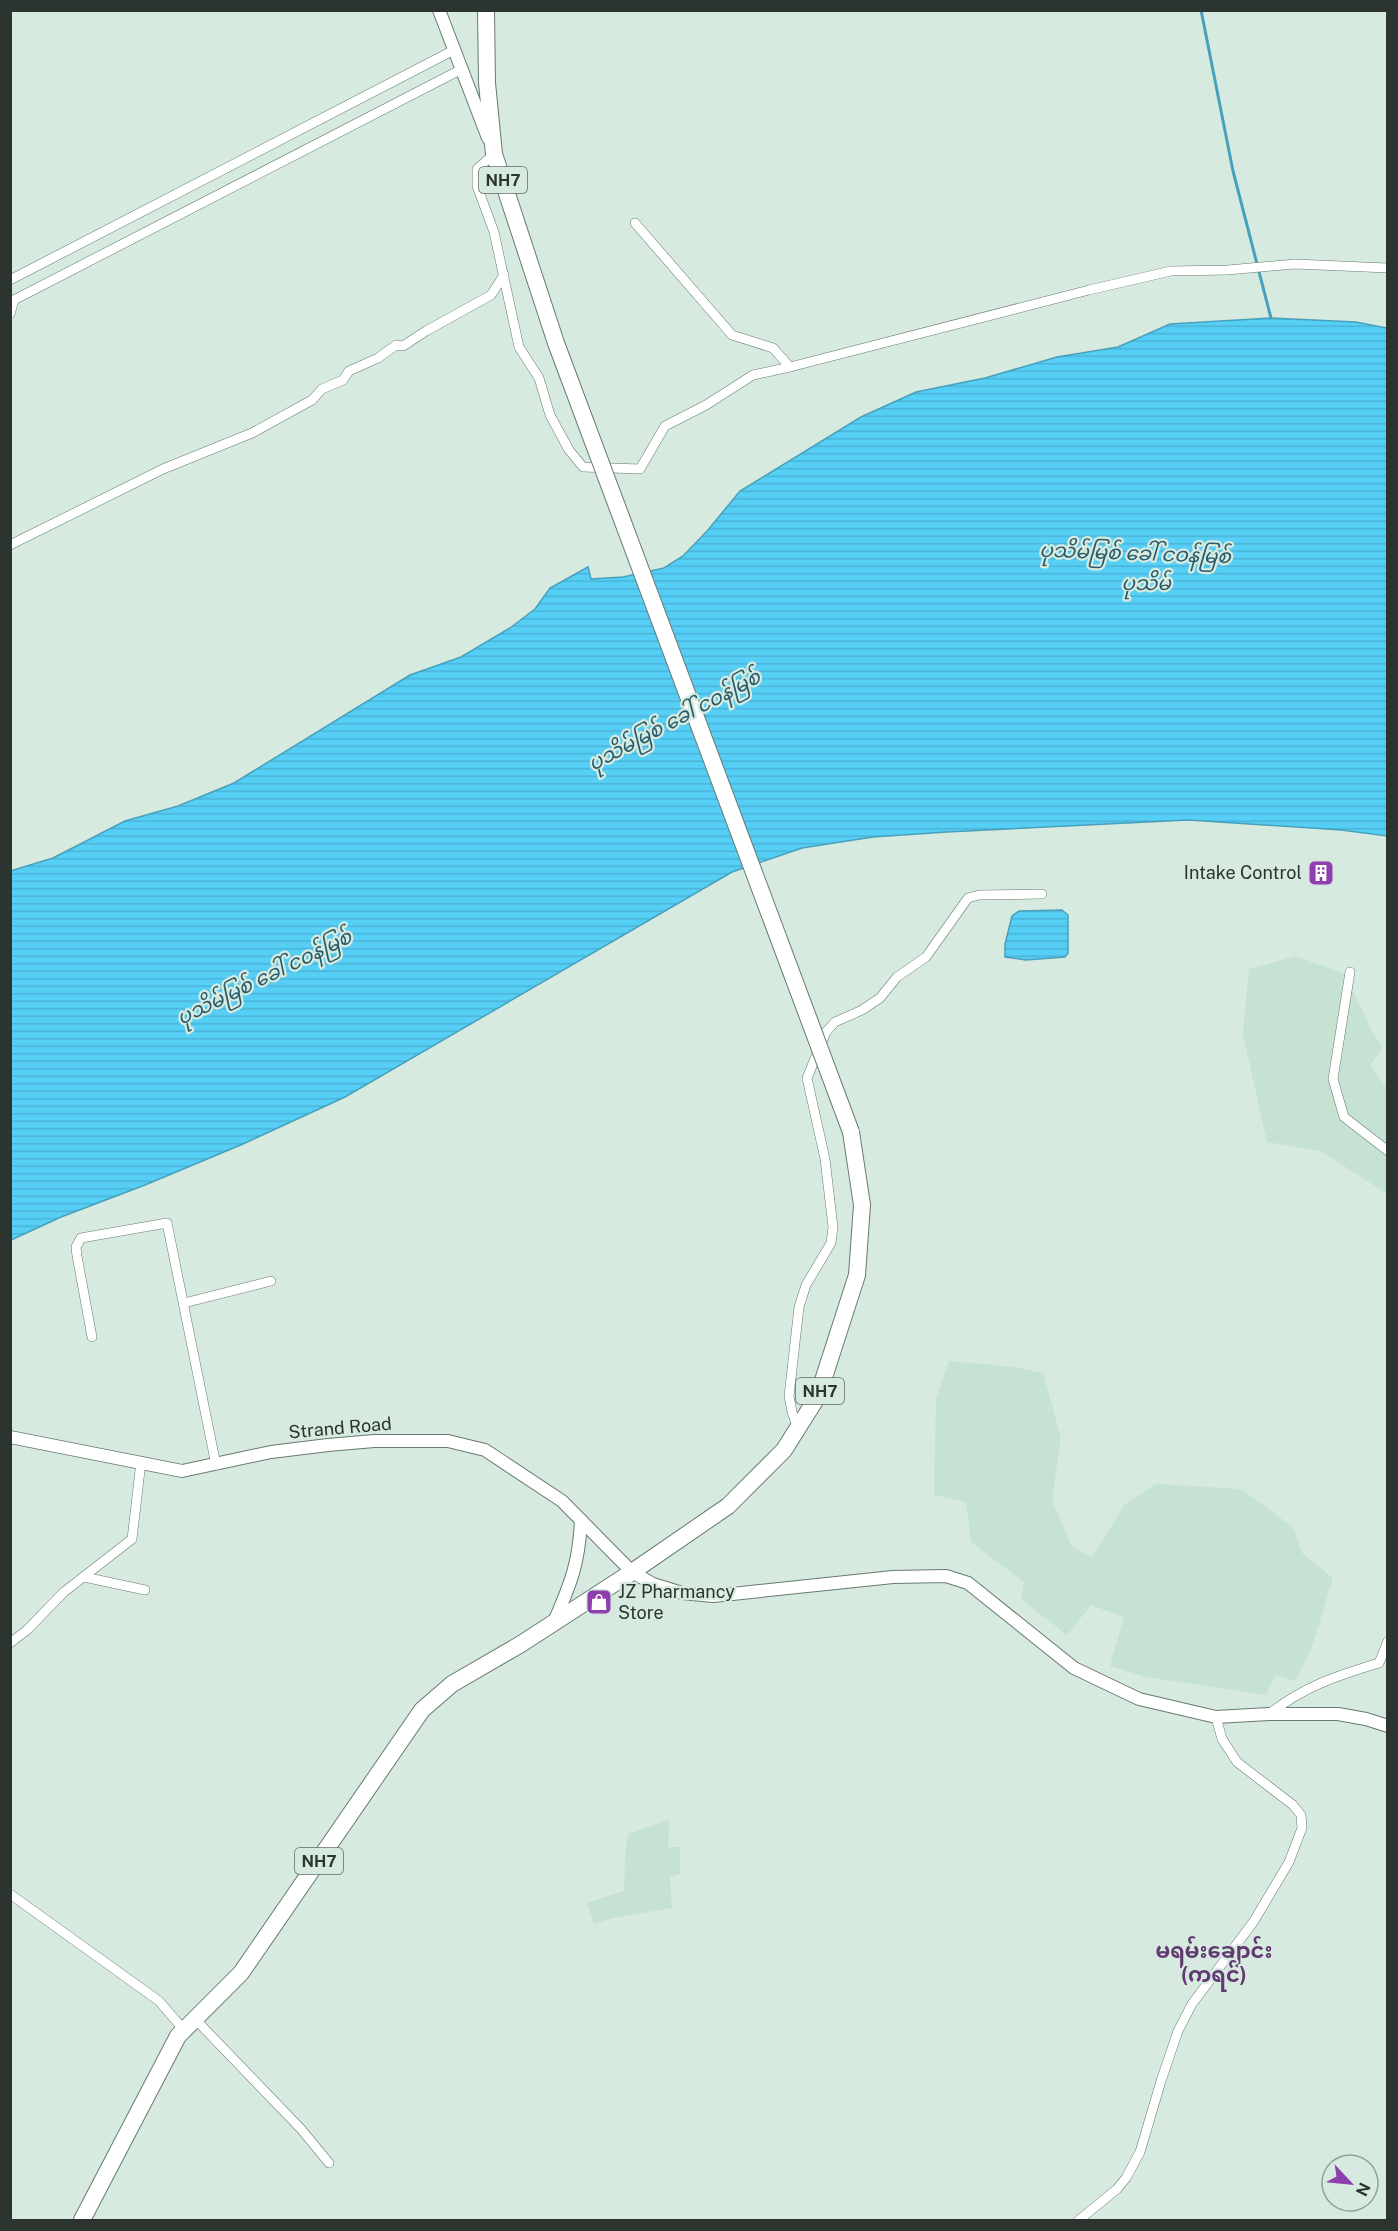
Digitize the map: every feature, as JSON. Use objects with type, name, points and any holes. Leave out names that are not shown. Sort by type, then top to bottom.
[{"type":"highway","name":"NH7","points":[[82,2220],[178,2036],[241,1973],[422,1710],[452,1684],[553,1623],[728,1506],[784,1450],[818,1396],[857,1275],[862,1205],[851,1132],[556,344],[494,154],[487,83],[486,10]]},
{"type":"main road","points":[[439,10],[494,154]]},
{"type":"main road","name":"Strand Road","points":[[10,1437],[182,1471],[272,1452],[328,1445],[374,1441],[448,1441],[485,1450],[562,1501],[632,1572],[653,1584],[682,1593],[713,1596],[893,1577],[946,1576],[968,1583],[1074,1668],[1139,1699],[1216,1717],[1338,1714],[1388,1726]]},
{"type":"main road","points":[[553,1623],[573,1576],[580,1550],[581,1520]]},
{"type":"street","points":[[10,280],[454,50]]},
{"type":"street","points":[[10,314],[12,301],[462,69]]},
{"type":"street","points":[[494,154],[477,169],[477,186],[494,232],[519,346],[539,378],[555,424],[568,450],[583,467],[640,469],[665,426],[706,405],[753,375],[1089,290],[1171,271],[1228,270],[1295,264],[1388,268]]},
{"type":"street","points":[[635,224],[732,335],[773,348],[790,367]]},
{"type":"street","points":[[10,545],[163,469],[252,433],[312,400],[322,389],[342,380],[349,370],[378,358],[396,345],[403,346],[491,295],[504,275]]},
{"type":"street","points":[[798,1428],[789,1396],[799,1307],[806,1285],[831,1243],[833,1227],[825,1159],[807,1078],[826,1032],[835,1022],[862,1010],[880,998],[897,977],[926,957],[968,898],[979,895],[1041,894]]},
{"type":"street","points":[[1350,972],[1333,1079],[1344,1116],[1388,1151]]},
{"type":"street","points":[[92,1337],[77,1256],[76,1246],[81,1238],[168,1223],[216,1465]]},
{"type":"street","points":[[184,1303],[271,1281]]},
{"type":"street","points":[[10,1643],[27,1630],[64,1592],[132,1539],[141,1462]]},
{"type":"street","points":[[84,1577],[145,1590]]},
{"type":"street","points":[[1269,1714],[1307,1688],[1383,1664],[1388,1641]]},
{"type":"street","points":[[1079,2220],[1117,2189],[1126,2178],[1140,2152],[1161,2081],[1192,2004],[1254,1921],[1289,1862],[1302,1828],[1301,1815],[1293,1805],[1237,1762],[1222,1739],[1216,1717]]},
{"type":"street","points":[[10,1894],[190,2024],[302,2128],[328,2163]]},
{"type":"shaded area","points":[[1296,956],[1345,974],[1372,1031],[1383,1048],[1370,1065],[1387,1089],[1387,1194],[1321,1151],[1267,1142],[1243,1035],[1249,969]]},
{"type":"shaded area","points":[[949,1361],[1015,1367],[1043,1373],[1061,1438],[1052,1500],[1071,1545],[1092,1558],[1124,1505],[1156,1484],[1241,1489],[1294,1528],[1302,1553],[1333,1578],[1312,1647],[1295,1681],[1275,1675],[1266,1695],[1146,1677],[1110,1666],[1124,1617],[1091,1605],[1067,1635],[1021,1599],[1024,1582],[971,1542],[966,1502],[934,1495],[936,1399]]},
{"type":"shaded area","points":[[669,1820],[668,1847],[680,1847],[680,1874],[670,1877],[672,1908],[612,1918],[594,1924],[587,1903],[624,1891],[628,1834]]},
{"type":"water","name":"ပုသိမ်","points":[[1271,318],[1356,322],[1387,328],[1387,836],[1341,830],[1188,820],[873,837],[802,848],[732,872],[345,1097],[243,1144],[61,1217],[11,1240],[10,871],[53,858],[125,821],[178,806],[234,783],[410,675],[461,657],[510,628],[535,609],[550,588],[588,567],[591,579],[623,577],[664,568],[683,556],[740,491],[861,417],[916,392],[985,378],[1057,357],[1118,347],[1170,324]]},
{"type":"water","points":[[1062,910],[1068,915],[1068,953],[1065,957],[1026,960],[1005,957],[1005,944],[1012,916],[1019,911]]},
{"type":"waterway","points":[[1201,10],[1233,171],[1271,318]]},
{"type":"place","name":"Intake Control","points":[[1321,873]]},
{"type":"place","name":"JZ Pharmancy Store","points":[[599,1602]]},
{"type":"district","name":"မရမ်းချောင်း (ကရင်)","points":[[1214,1963]]},
{"type":"water label","name":"ပုသိမ်မြစ် ခေါ် ငဝန်မြစ်","points":[[1135,553]]},
{"type":"water label","name":"ပုသိမ်မြစ် ခေါ် ငဝန်မြစ်","points":[[674,720]]},
{"type":"water label","name":"ပုသိမ်မြစ် ခေါ် ငဝန်မြစ်","points":[[264,977]]}]
